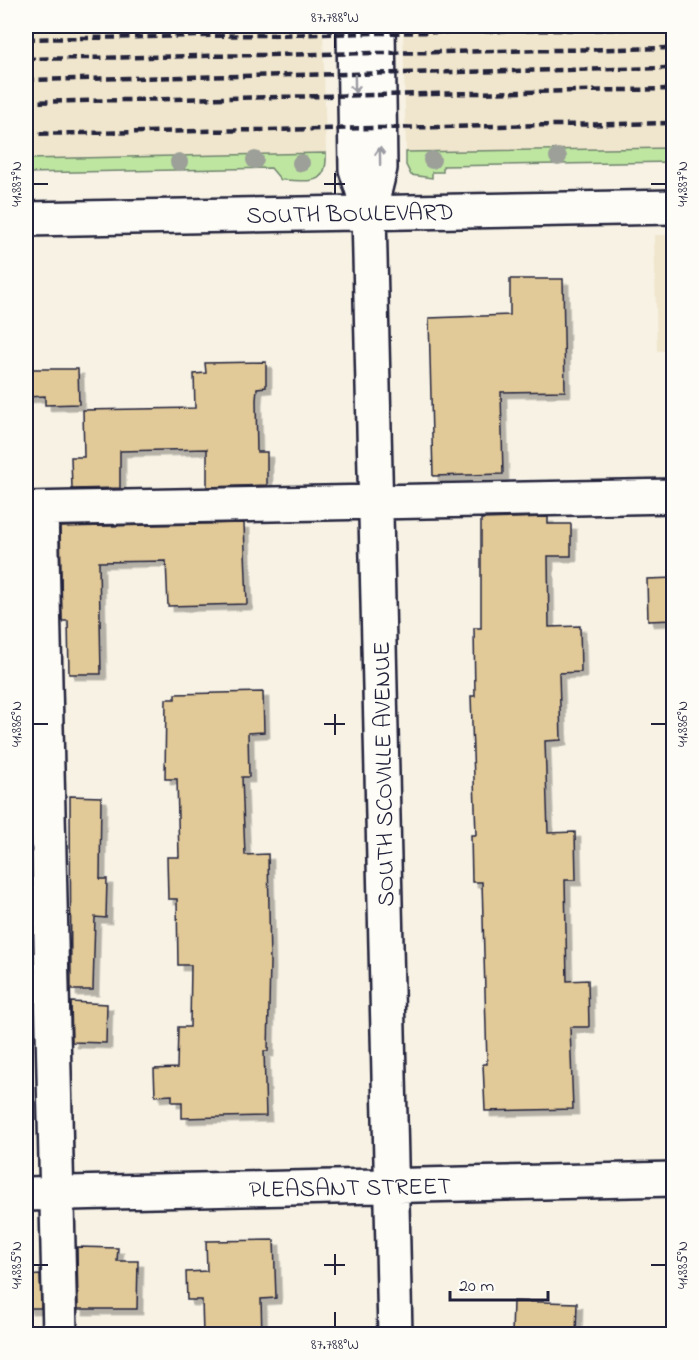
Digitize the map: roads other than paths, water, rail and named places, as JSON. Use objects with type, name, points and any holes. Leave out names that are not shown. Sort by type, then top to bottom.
[{"type":"street","points":[[354,26],[356,169],[369,213]]},
{"type":"street","points":[[369,213],[380,168],[378,26]]},
{"type":"street","name":"SOUTH BOULEVARD","points":[[26,219],[674,207]]},
{"type":"street","name":"SOUTH SCOVILLE AVENUE","points":[[369,213],[395,1335]]},
{"type":"street","points":[[60,1335],[41,1193],[33,509],[674,496]]},
{"type":"street","name":"PLEASANT STREET","points":[[41,1193],[674,1179]]},
{"type":"railway","points":[[26,39],[674,28]]},
{"type":"railway","points":[[26,59],[674,48]]},
{"type":"railway","points":[[26,80],[674,68]]},
{"type":"railway","points":[[26,102],[674,89]]},
{"type":"railway","points":[[26,134],[674,123]]}]
